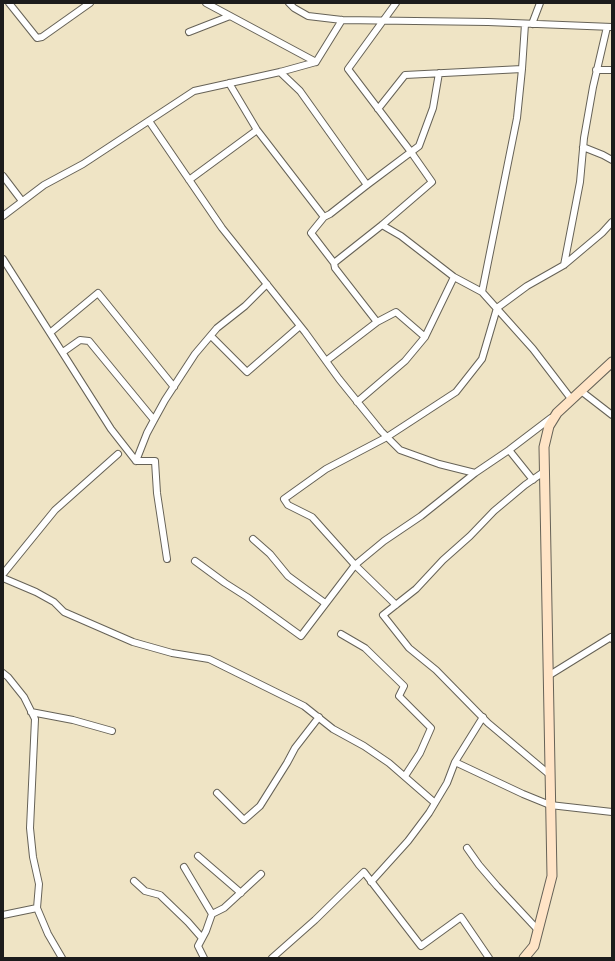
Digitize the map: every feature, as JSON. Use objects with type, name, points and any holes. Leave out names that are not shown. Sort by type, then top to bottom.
[{"type":"main road","points":[[524,958],[534,946],[552,876],[544,447],[549,426],[557,413],[612,362]]},
{"type":"street","points":[[9,3],[37,38],[90,3]]},
{"type":"street","points":[[206,3],[316,62]]},
{"type":"street","points":[[290,3],[294,8],[308,16],[342,20],[609,27],[596,70],[583,147],[580,182],[564,265]]},
{"type":"street","points":[[334,262],[382,225],[432,182],[348,69],[396,3]]},
{"type":"street","points":[[482,292],[517,118],[528,24],[540,3]]},
{"type":"street","points":[[188,32],[230,16]]},
{"type":"street","points":[[3,216],[44,185],[83,164],[194,91],[280,72],[316,62],[342,20]]},
{"type":"street","points":[[378,109],[405,75],[522,69]]},
{"type":"street","points":[[596,70],[612,70]]},
{"type":"street","points":[[280,72],[300,91],[367,185]]},
{"type":"street","points":[[377,322],[335,268],[334,262],[311,233],[324,216],[330,214],[419,146],[433,108],[439,73]]},
{"type":"street","points":[[229,83],[257,130],[324,216]]},
{"type":"street","points":[[149,122],[222,228],[300,326],[357,402],[387,437],[400,450],[439,464],[476,473]]},
{"type":"street","points":[[189,180],[257,130]]},
{"type":"street","points":[[583,147],[604,155],[612,160]]},
{"type":"street","points":[[3,176],[22,201]]},
{"type":"street","points":[[396,605],[355,565],[312,518],[288,505],[284,499],[326,469],[387,437],[456,392],[482,359],[497,308],[527,286],[564,265],[602,233],[612,222]]},
{"type":"street","points":[[382,225],[401,236],[454,277],[482,292],[533,349],[572,400]]},
{"type":"street","points":[[3,259],[111,428],[136,461]]},
{"type":"street","points":[[357,402],[405,361],[425,337],[454,277]]},
{"type":"street","points":[[136,461],[154,420],[195,354],[217,328],[245,306],[267,284]]},
{"type":"street","points":[[51,332],[98,292],[174,387]]},
{"type":"street","points":[[326,361],[377,322],[396,312],[425,337]]},
{"type":"street","points":[[211,336],[247,372],[300,326]]},
{"type":"street","points":[[63,352],[80,340],[89,341],[154,420]]},
{"type":"street","points":[[581,391],[612,415]]},
{"type":"street","points":[[195,561],[301,636],[355,565],[384,541],[421,516],[557,413]]},
{"type":"street","points":[[510,450],[532,480]]},
{"type":"street","points":[[3,574],[56,510],[118,454]]},
{"type":"street","points":[[136,461],[155,461],[157,493],[167,559]]},
{"type":"street","points":[[545,471],[494,511],[443,560],[416,589],[383,615],[409,648],[436,670],[483,717],[550,775]]},
{"type":"street","points":[[254,539],[270,554],[288,576],[325,603]]},
{"type":"street","points":[[3,578],[36,592],[54,602],[64,612],[133,642],[172,653],[209,659],[304,706],[333,729],[364,746],[389,763],[435,803]]},
{"type":"street","points":[[341,634],[365,648],[404,686],[399,696],[431,728],[420,753],[405,776]]},
{"type":"street","points":[[548,676],[611,638],[612,639]]},
{"type":"street","points":[[3,673],[24,697],[35,719],[30,828],[33,857],[39,884],[37,908],[48,934],[62,958]]},
{"type":"street","points":[[32,712],[73,720],[112,731]]},
{"type":"street","points":[[217,793],[244,820],[260,806],[295,748],[319,717]]},
{"type":"street","points":[[371,882],[408,840],[429,813],[447,783],[455,762],[483,717]]},
{"type":"street","points":[[455,762],[550,805],[612,812]]},
{"type":"street","points":[[467,848],[492,881],[538,930]]},
{"type":"street","points":[[198,856],[211,869],[241,893]]},
{"type":"street","points":[[184,867],[212,914]]},
{"type":"street","points":[[272,958],[315,920],[364,872],[421,946],[461,917],[489,958]]},
{"type":"street","points":[[204,958],[198,946],[212,914],[224,908],[261,874]]},
{"type":"street","points":[[134,881],[145,891],[160,895],[202,938]]},
{"type":"street","points":[[3,915],[37,908]]}]
